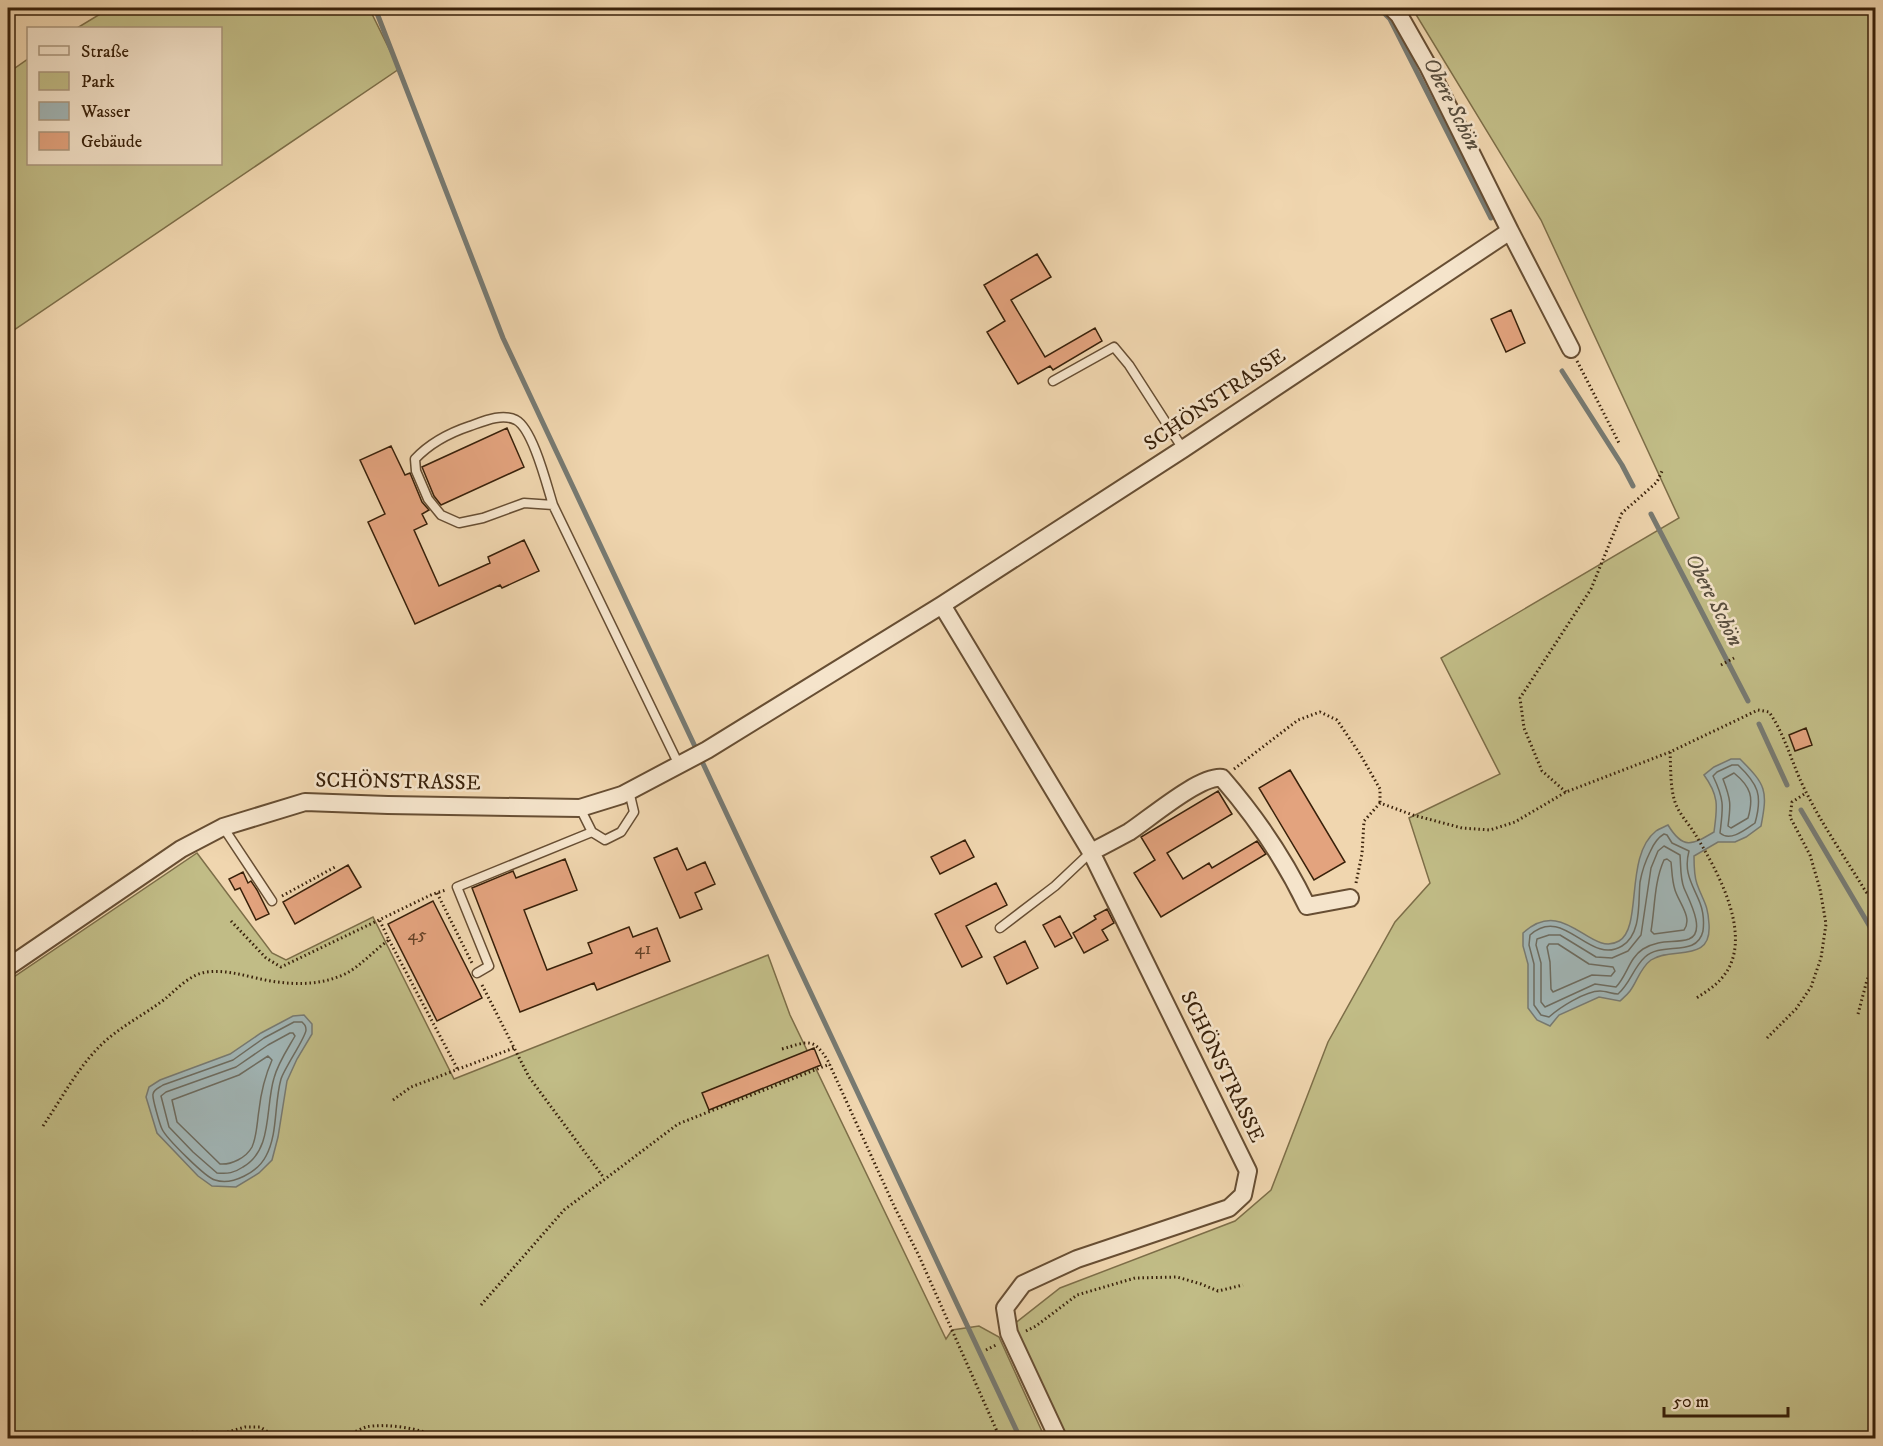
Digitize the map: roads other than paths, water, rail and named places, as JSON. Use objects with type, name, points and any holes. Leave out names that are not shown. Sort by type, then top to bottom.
[{"type":"street","points":[[1392,8],[1399,15],[1428,66],[1571,349]]},
{"type":"street","name":"SCHÖNSTRASSE","points":[[8,967],[180,849],[223,827],[305,802],[580,808],[630,791],[707,750],[942,605],[1183,449],[1510,231]]},
{"type":"street","name":"SCHÖNSTRASSE","points":[[942,605],[1091,852],[1248,1171],[1243,1195],[1229,1208],[1077,1259],[1023,1284],[1005,1308],[1012,1338],[1058,1438]]},
{"type":"street","points":[[1091,852],[1127,832],[1193,787],[1215,777],[1222,778],[1249,809],[1294,879],[1307,906],[1350,898]]},
{"type":"lane","points":[[1053,381],[1114,347],[1129,365],[1183,449]]},
{"type":"lane","points":[[553,505],[524,503],[483,518],[459,523],[441,515],[428,499],[416,471],[415,459],[425,447],[451,432],[491,419],[505,417],[517,420],[527,431],[553,505],[684,762]]},
{"type":"lane","points":[[580,808],[592,832],[605,840],[621,832],[634,812],[630,791]]},
{"type":"lane","points":[[223,827],[272,901]]},
{"type":"lane","points":[[477,973],[489,966],[458,886],[592,832]]},
{"type":"lane","points":[[1000,928],[1055,886],[1091,852]]},
{"type":"water","points":[[1731,759],[1740,759],[1760,782],[1764,796],[1763,814],[1761,826],[1746,837],[1735,842],[1718,842],[1694,856],[1696,881],[1706,907],[1709,924],[1708,936],[1704,945],[1689,952],[1669,954],[1651,960],[1644,967],[1630,991],[1620,1001],[1599,997],[1559,1015],[1550,1026],[1537,1020],[1528,1008],[1528,964],[1523,946],[1523,933],[1538,923],[1552,921],[1564,923],[1598,942],[1608,944],[1619,941],[1626,933],[1630,921],[1640,857],[1646,842],[1656,831],[1668,825],[1678,838],[1688,843],[1700,840],[1714,832],[1715,796],[1704,775]]},
{"type":"water","points":[[304,1015],[312,1024],[312,1034],[287,1081],[272,1160],[259,1173],[236,1187],[212,1186],[198,1176],[157,1133],[146,1097],[149,1087],[160,1080],[230,1054],[261,1033],[293,1016]]},
{"type":"waterway","points":[[375,8],[503,338],[1020,1438]]},
{"type":"waterway","name":"Obere Schön","points":[[1379,8],[1390,19],[1491,218]]},
{"type":"waterway","name":"Obere Schön","points":[[1562,371],[1633,486]]},
{"type":"waterway","name":"Obere Schön","points":[[1651,514],[1748,701]]},
{"type":"waterway","name":"Obere Schön","points":[[1759,724],[1787,785]]},
{"type":"waterway","name":"Obere Schön","points":[[1801,810],[1876,937]]}]
